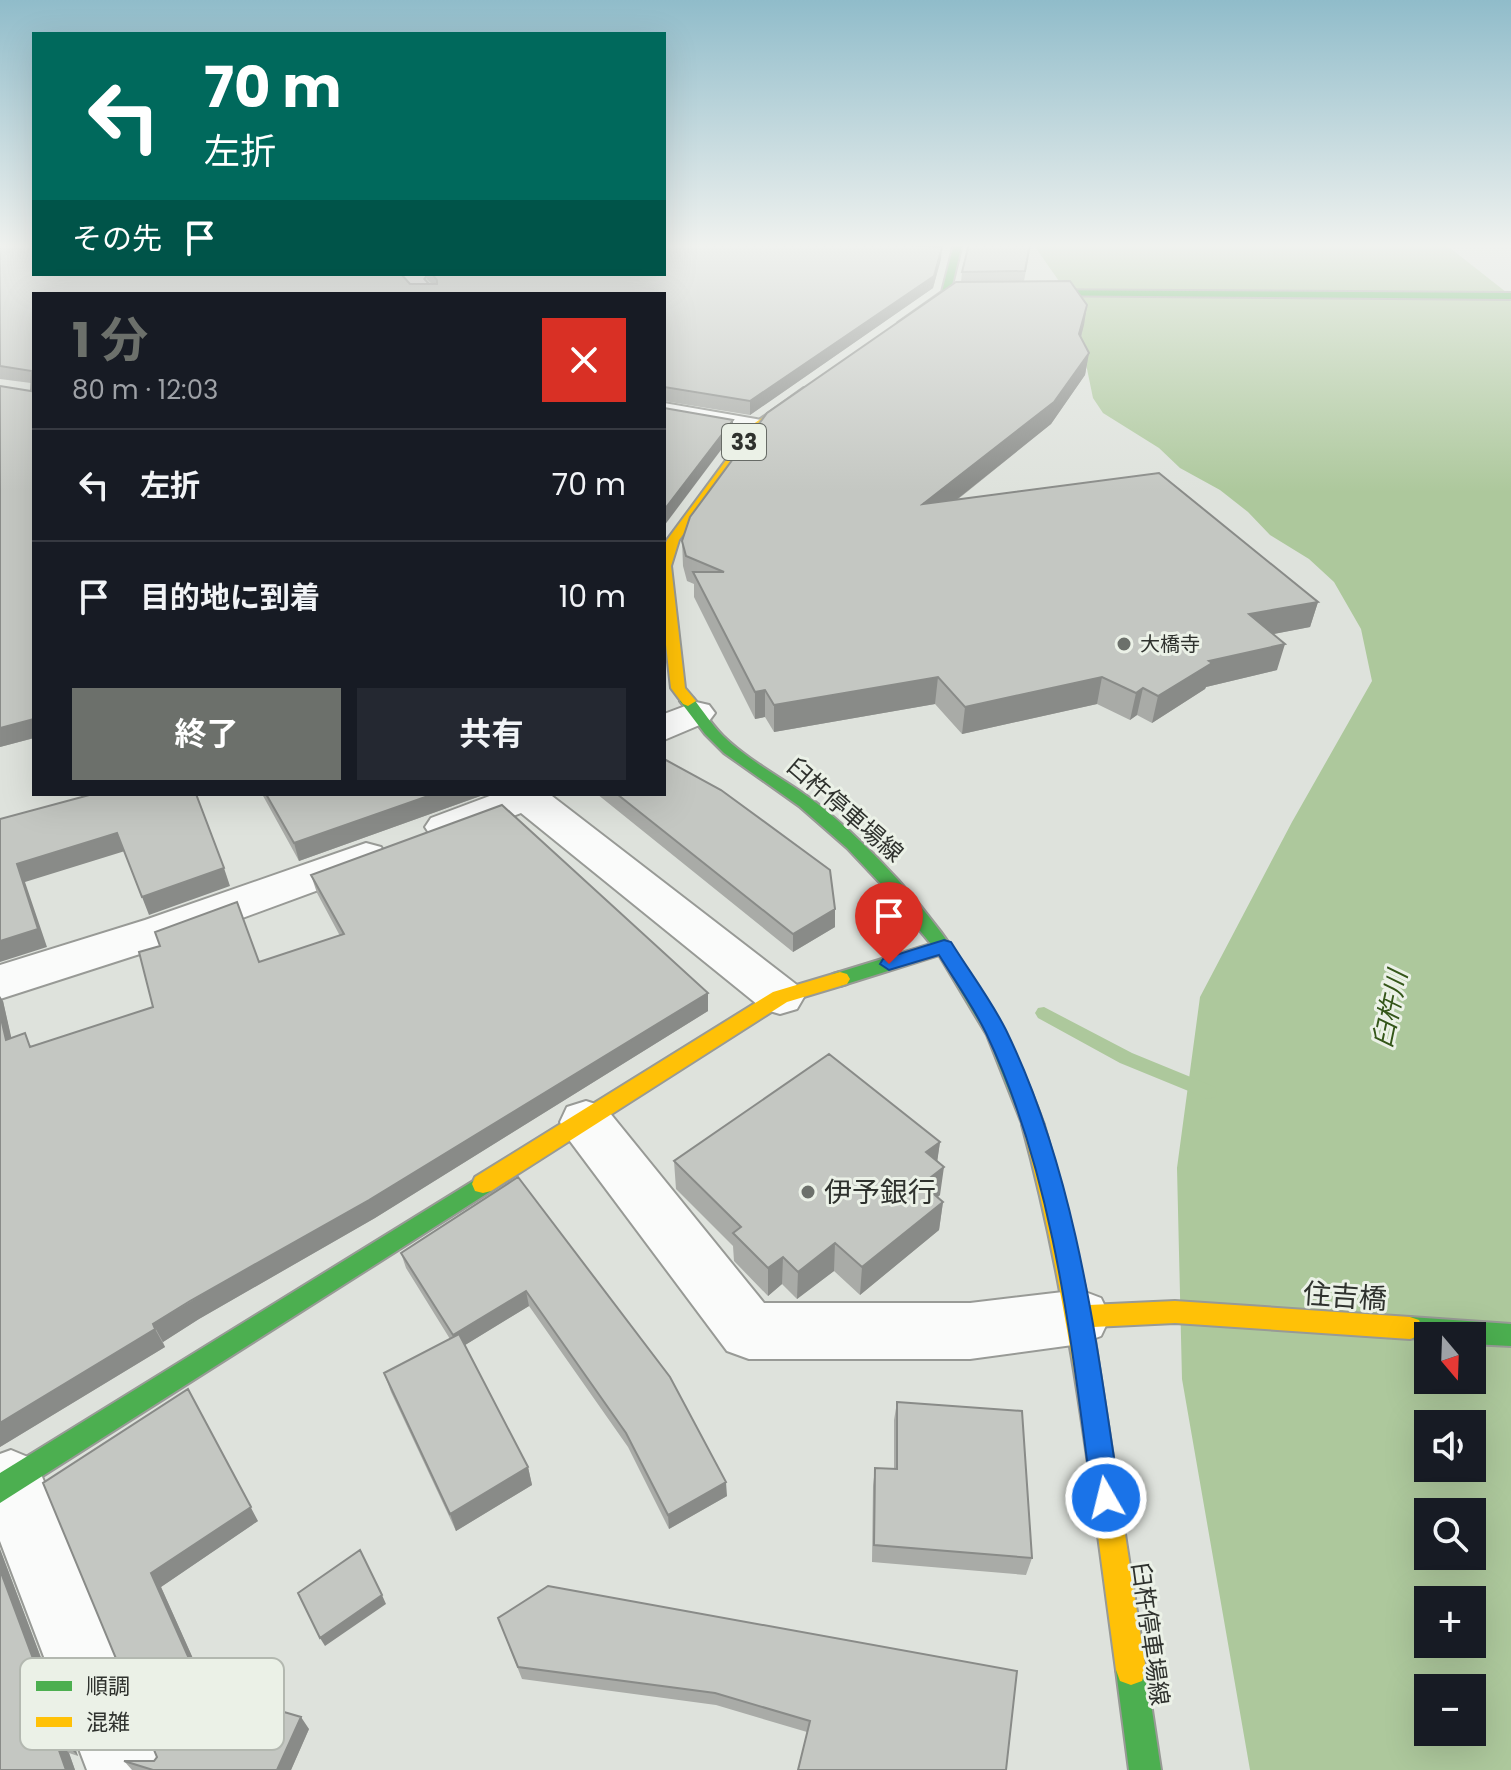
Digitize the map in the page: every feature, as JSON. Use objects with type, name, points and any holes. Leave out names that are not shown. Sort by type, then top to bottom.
[{"type":"main road","points":[[881,338],[899,327]]},
{"type":"main road","name":"臼杵停車場線","points":[[666,560],[673,540],[756,427],[819,383]]},
{"type":"main road","name":"臼杵停車場線","points":[[666,606],[669,665],[678,688],[680,721],[718,740],[815,810],[874,863],[908,900],[944,947],[995,1029],[1025,1098],[1054,1193],[1080,1317],[1145,1770]]},
{"type":"main road","points":[[5,1486],[780,997],[944,947]]},
{"type":"main road","name":"住吉橋","points":[[1080,1317],[1175,1312],[1511,1335]]},
{"type":"street","points":[[666,411],[756,427]]},
{"type":"street","points":[[0,982],[161,931],[525,796]]},
{"type":"street","points":[[529,796],[780,997]]},
{"type":"street","points":[[586,1122],[749,1331],[970,1331],[1080,1317]]},
{"type":"street","points":[[5,1486],[78,1658]]},
{"type":"street","points":[[117,1750],[126,1770]]},
{"type":"water","name":"臼杵川","points":[[1078,327],[1511,327],[1511,1770],[1250,1770],[1182,1379],[1177,1168],[1200,997],[1292,822],[1372,681],[1361,629],[1334,582],[1309,559],[1270,535],[1220,490],[1180,468],[1159,448],[1103,413],[1093,398]]},
{"type":"building","points":[[0,327],[32,327],[32,371],[0,366]]},
{"type":"building","points":[[666,327],[860,327],[750,401],[666,387]]},
{"type":"building","points":[[892,327],[1081,327],[1079,334],[1089,353],[1054,402],[923,504],[1159,473],[1318,602],[1249,614],[1285,644],[1209,661],[1212,663],[1158,696],[1143,688],[1136,693],[1102,677],[965,707],[938,677],[774,705],[765,690],[755,692],[693,572],[724,572],[686,556],[682,541],[690,517],[767,413]]},
{"type":"building","points":[[32,371],[32,720],[0,728],[0,386],[31,391]]},
{"type":"building","points":[[666,408],[733,420],[666,507]]},
{"type":"building","points":[[666,760],[721,790],[830,870],[835,909],[793,934],[620,796],[666,796]]},
{"type":"building","points":[[86,796],[197,796],[224,868],[142,897],[117,833],[17,864],[38,929],[0,941],[0,819]]},
{"type":"building","points":[[267,796],[428,796],[294,843]]},
{"type":"building","points":[[502,805],[708,993],[369,1200],[190,1301],[153,1324],[155,1329],[0,1423],[0,1014],[6,1040],[25,1033],[30,1047],[153,1007],[139,952],[160,946],[155,932],[237,902],[259,962],[344,934],[311,875]]},
{"type":"building","name":"伊予銀行","points":[[829,1054],[940,1142],[926,1152],[944,1167],[922,1184],[943,1202],[862,1267],[835,1243],[798,1272],[783,1257],[768,1268],[733,1233],[741,1227],[674,1161]]},
{"type":"building","points":[[518,1177],[670,1377],[726,1482],[668,1515],[626,1433],[526,1291],[453,1335],[401,1253]]},
{"type":"building","points":[[459,1334],[528,1467],[450,1514],[384,1373]]},
{"type":"building","points":[[188,1389],[251,1507],[151,1573],[189,1658],[116,1658],[43,1483]]},
{"type":"building","points":[[897,1402],[1022,1411],[1032,1558],[874,1545],[875,1468],[897,1469]]},
{"type":"building","points":[[360,1550],[382,1595],[320,1638],[298,1593]]},
{"type":"building","points":[[0,1570],[33,1658],[20,1658],[20,1750],[59,1750],[66,1770],[0,1770]]},
{"type":"building","points":[[548,1586],[1017,1671],[1006,1770],[798,1770],[810,1721],[715,1693],[518,1667],[498,1618]]},
{"type":"building","points":[[284,1712],[301,1717],[277,1770],[153,1770],[124,1761],[154,1761],[157,1757],[154,1750],[284,1750]]},
{"type":"waterway","points":[[1044,1013],[1126,1058],[1208,1092]]},
{"type":"traffic: fast","points":[[688,701],[718,740],[817,812],[887,878],[918,915],[974,993],[1017,1079],[1033,1125]]},
{"type":"traffic: fast","points":[[840,979],[944,947]]},
{"type":"traffic: fast","points":[[0,1489],[483,1184]]},
{"type":"traffic: fast","points":[[1410,1328],[1511,1335]]},
{"type":"traffic: fast","points":[[1131,1670],[1145,1770]]},
{"type":"traffic: slow","points":[[666,560],[673,540],[756,427],[808,390]]},
{"type":"traffic: slow","points":[[666,583],[678,688],[688,701]]},
{"type":"traffic: slow","points":[[483,1184],[780,997],[840,979]]},
{"type":"traffic: slow","points":[[1033,1125],[1052,1192],[1081,1327],[1131,1670]]},
{"type":"traffic: slow","points":[[1080,1317],[1175,1312],[1410,1328]]},
{"type":"place","name":"大橋寺","points":[[1124,644]]},
{"type":"place","name":"伊予銀行","points":[[808,1192]]},
{"type":"route","points":[[889,964],[944,947],[995,1029],[1025,1098],[1054,1193],[1080,1317],[1106,1498]]}]
